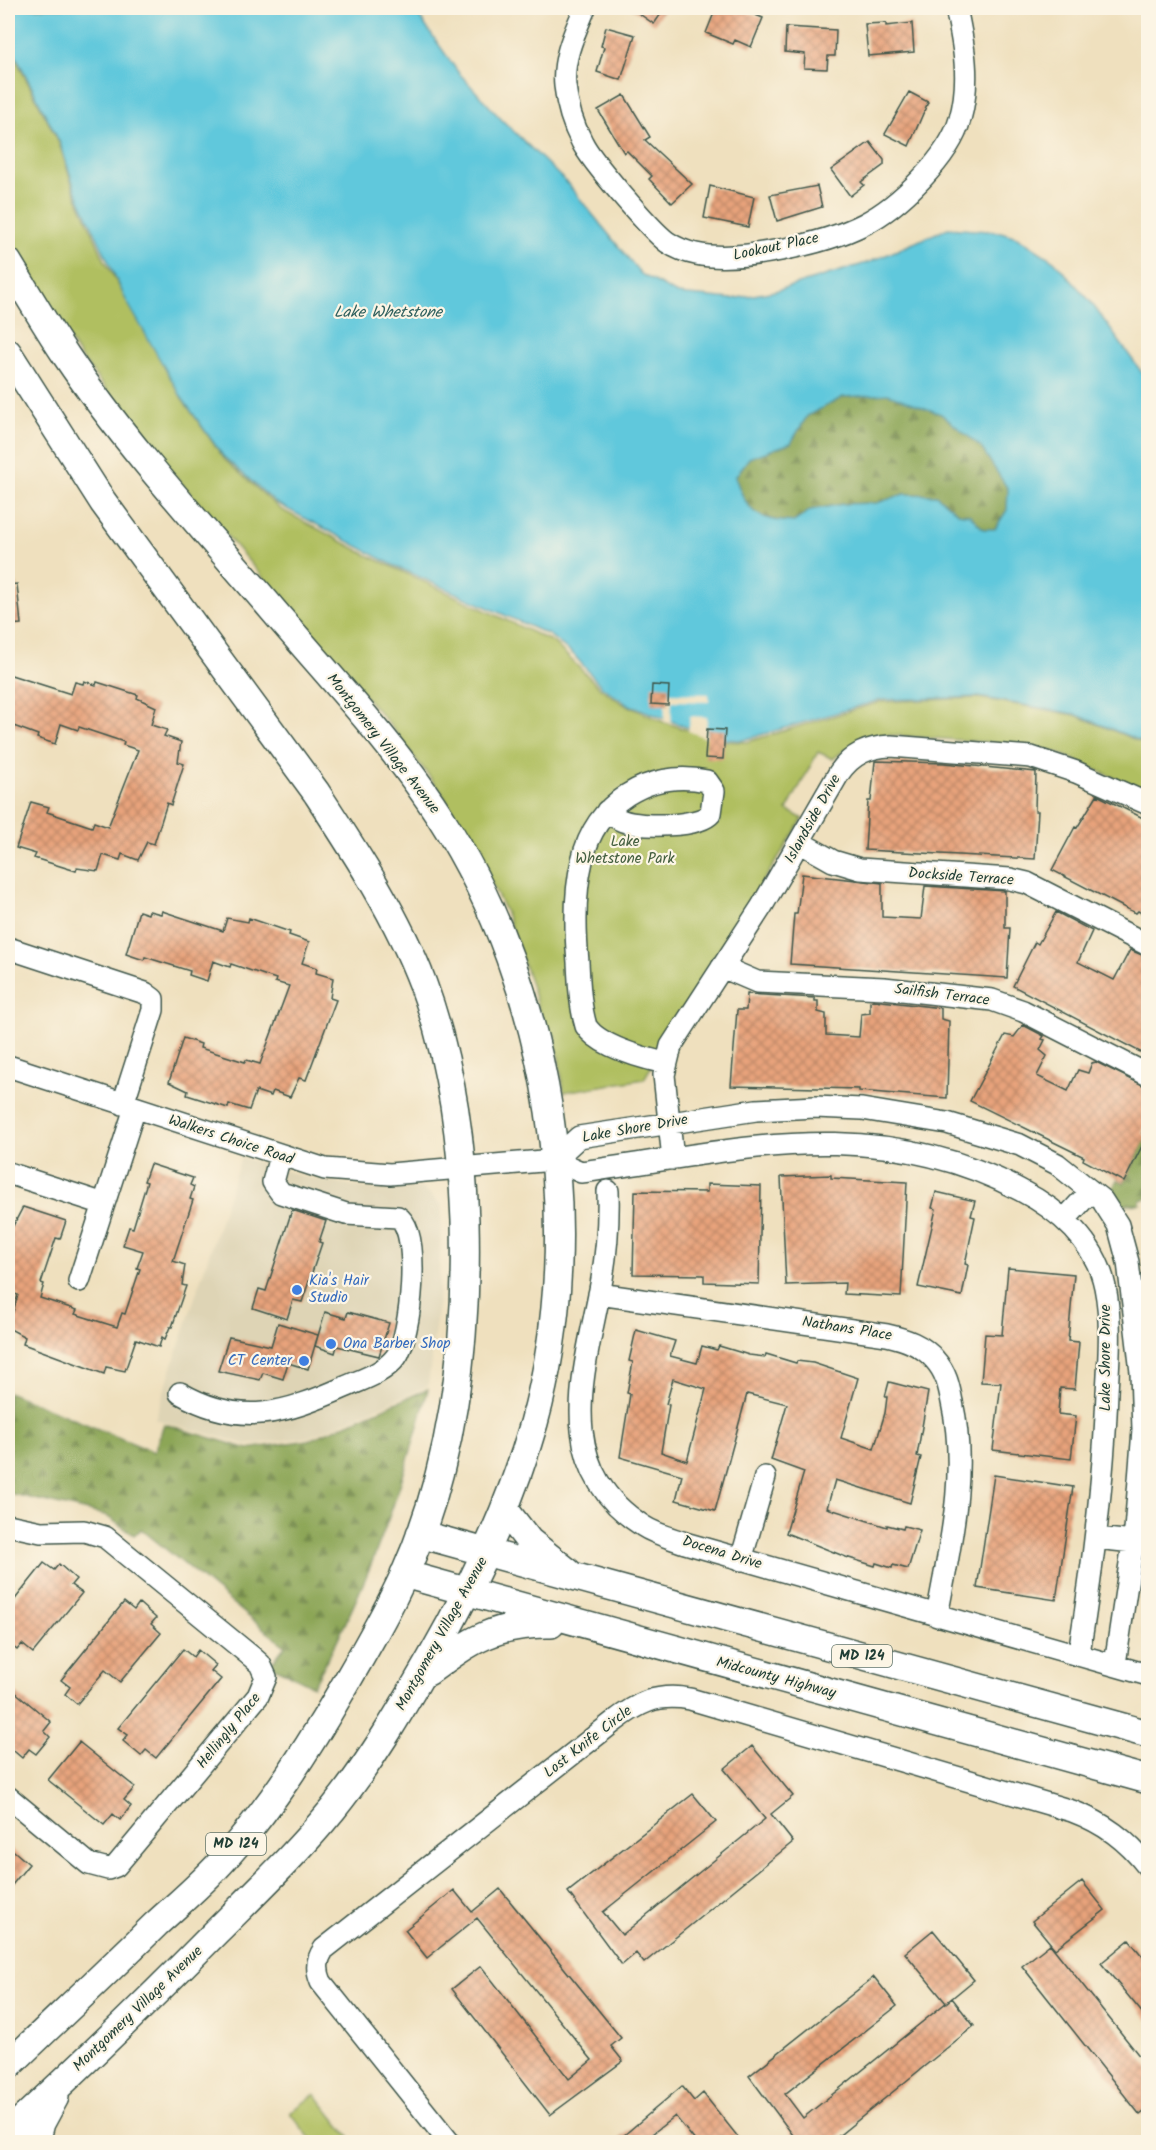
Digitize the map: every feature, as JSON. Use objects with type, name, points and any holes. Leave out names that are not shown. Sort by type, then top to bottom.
[{"type":"main road","name":"Montgomery Village Avenue","points":[[8,262],[69,360],[154,471],[374,728],[441,819],[476,881],[517,981],[534,1034],[546,1088],[554,1160],[558,1243],[552,1328],[546,1372],[534,1420],[505,1510],[487,1554],[468,1593],[420,1678],[362,1771],[332,1811],[271,1877],[8,2133]]},
{"type":"main road","points":[[8,353],[103,502],[316,792],[383,901],[406,943],[423,985],[447,1067],[462,1168],[466,1260],[465,1317],[459,1371],[436,1482],[420,1534]]},
{"type":"main road","points":[[505,1510],[530,1541],[576,1578]]},
{"type":"main road","name":"MD 124","points":[[8,2066],[18,2050],[225,1859],[304,1755],[372,1638],[404,1574],[420,1534],[1149,1734]]},
{"type":"main road","name":"Midcounty Highway","points":[[404,1574],[1149,1780]]},
{"type":"main road","name":"MD 124","points":[[420,1678],[470,1641],[499,1630],[528,1623],[579,1624]]},
{"type":"main road","points":[[36,2142],[41,2123],[64,2080]]},
{"type":"street","name":"Lookout Place","points":[[585,8],[567,58],[565,83],[568,105],[582,143],[630,203],[666,241],[697,254],[729,258],[782,249],[863,225],[887,209],[932,167],[960,121],[965,92],[966,52],[956,8]]},
{"type":"street","name":"Islandside Drive","points":[[673,1159],[665,1063],[671,1046],[801,843],[846,763],[864,751],[882,746],[1031,757],[1056,764],[1149,804]]},
{"type":"street","points":[[607,811],[584,851],[577,894],[577,952],[585,1023],[589,1031],[605,1041],[642,1057],[665,1063]]},
{"type":"street","name":"Dockside Terrace","points":[[801,843],[833,861],[860,869],[1000,878],[1028,883],[1149,945]]},
{"type":"street","points":[[8,948],[145,993],[153,999],[153,1010],[104,1204],[79,1281]]},
{"type":"street","name":"Sailfish Terrace","points":[[722,967],[757,982],[895,989],[992,1000],[1023,1011],[1149,1075]]},
{"type":"street","name":"Walkers Choice Road","points":[[8,1066],[325,1169],[365,1174],[554,1160]]},
{"type":"street","name":"Lake Shore Drive","points":[[1079,1653],[1096,1538],[1106,1423],[1108,1306],[1099,1267],[1080,1236],[1065,1219],[1006,1182],[950,1160],[872,1144],[835,1141],[803,1142],[581,1172],[554,1160],[579,1137],[756,1110],[815,1107],[888,1111],[932,1119],[1020,1145],[1057,1164],[1091,1191],[1111,1212],[1118,1225],[1131,1284],[1141,1372],[1143,1430],[1133,1542],[1114,1664]]},
{"type":"street","points":[[924,1153],[932,1119]]},
{"type":"street","points":[[180,1393],[204,1405],[241,1414],[280,1412],[309,1403],[381,1371],[392,1362],[403,1346],[407,1331],[412,1259],[404,1222],[398,1217],[346,1214],[280,1192],[273,1182],[280,1156]]},
{"type":"street","points":[[8,1173],[104,1204]]},
{"type":"street","name":"Docena Drive","points":[[608,1191],[608,1234],[580,1394],[580,1424],[586,1458],[599,1484],[619,1508],[644,1527],[741,1560],[937,1616],[1079,1653],[1149,1675]]},
{"type":"street","points":[[1065,1219],[1091,1191]]},
{"type":"street","name":"Nathans Place","points":[[599,1294],[887,1335],[910,1341],[934,1358],[943,1369],[949,1384],[959,1434],[960,1455],[952,1537],[937,1616]]},
{"type":"street","points":[[741,1560],[765,1477]]},
{"type":"street","name":"Hellingly Place","points":[[8,1525],[41,1532],[84,1531],[105,1537],[252,1657],[260,1664],[266,1677],[258,1696],[116,1866],[108,1869],[89,1864],[8,1797]]},
{"type":"street","points":[[1096,1538],[1133,1542]]},
{"type":"street","name":"Lost Knife Circle","points":[[449,2142],[321,1982],[317,1973],[319,1956],[324,1949],[585,1744],[645,1700],[659,1696],[690,1699],[1072,1811],[1118,1834],[1149,1867]]},
{"type":"shaded area","points":[[241,1157],[305,1177],[366,1188],[423,1188],[442,1205],[438,1304],[428,1386],[309,1437],[248,1445],[155,1419]]},
{"type":"green space","name":"Lake Whetstone Park","points":[[8,44],[59,143],[74,190],[105,261],[183,400],[225,460],[280,509],[367,555],[553,642],[599,687],[622,703],[661,721],[720,741],[747,742],[880,702],[978,698],[1075,715],[1148,745],[1148,793],[1059,753],[1025,745],[890,735],[859,742],[833,759],[818,752],[787,810],[803,819],[704,974],[644,1079],[564,1092],[555,1035],[546,1036],[506,913],[477,853],[442,793],[390,725],[152,449],[79,355],[8,241]]},
{"type":"green space","points":[[888,393],[941,414],[981,447],[1008,489],[1007,510],[995,529],[983,529],[970,515],[958,513],[936,495],[904,494],[878,503],[843,504],[811,510],[794,522],[770,519],[749,507],[735,477],[749,458],[791,443],[807,416],[843,397]]},
{"type":"green space","points":[[1148,1135],[1148,1198],[1140,1200],[1140,1204],[1119,1205],[1108,1197],[1117,1180],[1124,1183]]},
{"type":"green space","points":[[428,1389],[406,1466],[380,1542],[350,1615],[313,1686],[270,1665],[285,1646],[141,1529],[134,1535],[105,1515],[8,1493],[8,1392],[154,1452],[164,1424],[248,1449],[309,1440]]},
{"type":"green space","points":[[315,2094],[353,2142],[313,2142],[290,2113]]},
{"type":"water","name":"Lake Whetstone","points":[[8,8],[413,8],[458,72],[502,120],[567,183],[641,274],[677,294],[732,299],[775,291],[870,262],[948,228],[1001,232],[1017,237],[1054,261],[1090,301],[1148,381],[1148,744],[1075,714],[979,697],[880,700],[743,740],[717,739],[627,704],[601,686],[574,655],[549,635],[393,565],[276,503],[223,456],[182,398],[126,300],[75,189],[60,143],[8,40]],"holes":[[[888,394],[941,414],[981,447],[1008,489],[1007,510],[995,529],[983,529],[970,515],[958,513],[936,495],[904,494],[877,503],[843,504],[811,510],[794,522],[770,519],[749,507],[735,477],[749,458],[791,443],[807,416],[843,397]]]},
{"type":"pier","points":[[652,685],[669,686],[669,693],[709,694],[709,702],[672,701],[671,724],[664,722],[665,704],[651,704]]},
{"type":"pier","points":[[690,716],[707,717],[706,738],[688,731]]},
{"type":"building","points":[[631,8],[665,8],[654,24]]},
{"type":"building","points":[[716,8],[738,8],[763,18],[751,47],[735,40],[733,44],[706,33]]},
{"type":"building","points":[[886,23],[886,26],[912,23],[914,52],[868,56],[865,24]]},
{"type":"building","points":[[606,27],[635,35],[621,80],[597,72],[604,47],[601,46]]},
{"type":"building","points":[[786,27],[836,30],[835,56],[828,56],[827,69],[804,68],[805,54],[785,52]]},
{"type":"building","points":[[909,92],[928,102],[909,146],[885,134]]},
{"type":"building","points":[[624,95],[650,137],[645,140],[692,184],[672,203],[649,179],[652,176],[627,151],[624,153],[598,110]]},
{"type":"building","points":[[870,142],[884,160],[884,165],[861,182],[864,185],[850,196],[831,170]]},
{"type":"building","points":[[710,186],[754,197],[748,227],[704,218]]},
{"type":"building","points":[[817,186],[822,207],[777,221],[770,195]]},
{"type":"building","points":[[17,584],[21,624],[8,625],[8,585]]},
{"type":"building","points":[[8,674],[71,694],[75,682],[83,684],[84,681],[96,685],[97,682],[138,695],[137,698],[156,707],[151,725],[167,730],[164,736],[181,742],[178,762],[184,764],[171,805],[167,803],[154,844],[147,842],[138,860],[122,854],[120,860],[103,855],[98,871],[77,868],[76,871],[34,858],[36,854],[16,848],[31,802],[49,807],[47,812],[92,827],[94,822],[108,827],[138,750],[123,745],[124,742],[79,727],[78,730],[61,724],[55,744],[8,724]]},
{"type":"building","points":[[652,685],[669,686],[668,705],[651,704]]},
{"type":"building","points":[[707,729],[725,730],[723,759],[705,758]]},
{"type":"building","points":[[875,761],[944,763],[1036,772],[1035,811],[1038,811],[1035,859],[865,850],[868,801],[871,801]]},
{"type":"building","points":[[1097,795],[1149,821],[1149,917],[1138,911],[1136,913],[1127,909],[1052,870],[1075,827],[1077,828]]},
{"type":"building","points":[[802,874],[882,883],[882,917],[921,919],[925,886],[1005,891],[1005,928],[1010,928],[1007,978],[790,964],[794,914],[797,914]]},
{"type":"building","points":[[139,911],[161,914],[162,911],[223,931],[227,918],[248,922],[249,918],[290,932],[289,935],[309,942],[302,963],[317,968],[316,973],[333,978],[330,998],[336,1000],[306,1080],[299,1078],[290,1097],[273,1091],[271,1096],[256,1091],[249,1110],[229,1104],[228,1108],[187,1095],[188,1091],[169,1082],[183,1038],[201,1044],[200,1048],[245,1062],[246,1060],[260,1064],[289,986],[275,982],[276,979],[231,964],[230,967],[213,961],[207,981],[189,975],[190,971],[145,957],[144,960],[126,954]]},
{"type":"building","points":[[1056,912],[1092,931],[1078,962],[1114,980],[1130,950],[1149,958],[1149,1045],[1144,1054],[1013,986],[1035,942],[1038,944]]},
{"type":"building","points":[[747,994],[815,998],[815,1001],[818,1001],[818,1012],[826,1014],[826,1035],[859,1037],[861,1014],[870,1013],[870,1002],[873,1000],[941,1008],[941,1019],[949,1021],[947,1098],[859,1091],[859,1089],[731,1086],[737,1010],[746,1010]]},
{"type":"building","points":[[1023,1025],[1044,1036],[1042,1039],[1045,1040],[1040,1050],[1047,1056],[1037,1076],[1068,1091],[1078,1070],[1088,1073],[1092,1063],[1096,1062],[1149,1088],[1149,1121],[1142,1133],[1147,1136],[1124,1182],[1083,1160],[1084,1157],[970,1101],[1005,1035],[1014,1037]]},
{"type":"building","points":[[150,1164],[193,1178],[190,1185],[194,1187],[190,1199],[193,1200],[173,1261],[185,1265],[182,1285],[186,1286],[172,1327],[165,1339],[162,1337],[159,1347],[136,1339],[125,1371],[106,1367],[104,1374],[23,1344],[25,1337],[8,1328],[18,1295],[8,1292],[8,1224],[13,1226],[23,1207],[66,1221],[60,1239],[56,1238],[41,1283],[44,1284],[40,1298],[77,1310],[75,1314],[117,1327],[122,1313],[125,1314],[140,1269],[137,1268],[143,1251],[123,1245],[129,1227],[133,1228]]},
{"type":"building","points":[[831,1175],[831,1178],[907,1182],[901,1297],[844,1294],[845,1283],[786,1285],[781,1177]]},
{"type":"building","points":[[707,1184],[761,1186],[759,1284],[704,1282],[704,1275],[633,1274],[635,1191],[707,1192]]},
{"type":"building","points":[[936,1192],[975,1201],[971,1216],[975,1217],[965,1264],[968,1265],[962,1296],[918,1287],[936,1209],[932,1208]]},
{"type":"building","points":[[292,1210],[326,1221],[319,1242],[322,1243],[302,1302],[293,1300],[287,1319],[253,1308],[259,1289],[266,1291]]},
{"type":"building","points":[[1008,1268],[1074,1274],[1068,1341],[1079,1342],[1075,1389],[1060,1388],[1058,1414],[1076,1416],[1071,1459],[993,1450],[1001,1383],[981,1382],[985,1334],[1002,1335]]},
{"type":"building","points":[[325,1312],[346,1318],[348,1312],[389,1323],[379,1356],[337,1346],[335,1353],[315,1346]]},
{"type":"building","points":[[278,1323],[318,1335],[308,1369],[288,1363],[283,1379],[263,1373],[260,1380],[218,1371],[229,1337],[271,1346]]},
{"type":"building","points":[[636,1330],[675,1341],[670,1356],[697,1363],[702,1346],[717,1350],[719,1346],[749,1355],[765,1357],[766,1354],[796,1363],[797,1361],[813,1363],[858,1378],[841,1438],[874,1449],[885,1413],[887,1397],[885,1397],[889,1382],[928,1392],[917,1456],[921,1457],[910,1503],[835,1480],[827,1508],[887,1527],[887,1525],[903,1529],[904,1526],[920,1530],[908,1569],[893,1565],[892,1568],[876,1563],[875,1566],[786,1533],[804,1472],[771,1460],[787,1404],[747,1394],[715,1511],[676,1500],[682,1475],[620,1457],[633,1362],[629,1361]],"holes":[[[673,1379],[706,1389],[687,1461],[661,1452],[669,1405],[666,1404]]]},
{"type":"building","points":[[994,1475],[1073,1487],[1056,1600],[977,1588]]},
{"type":"building","points":[[44,1563],[54,1570],[59,1564],[76,1579],[71,1585],[82,1593],[33,1653],[22,1644],[17,1650],[8,1643],[8,1608]]},
{"type":"building","points":[[124,1602],[134,1610],[139,1603],[156,1618],[151,1624],[161,1633],[120,1682],[105,1670],[77,1704],[65,1694],[70,1687],[61,1680]]},
{"type":"building","points":[[183,1649],[193,1657],[198,1650],[216,1665],[211,1671],[221,1679],[156,1758],[146,1750],[141,1756],[123,1741],[128,1735],[118,1728]]},
{"type":"building","points":[[8,1686],[51,1722],[44,1731],[50,1737],[36,1754],[29,1749],[22,1758],[8,1746]]},
{"type":"building","points":[[79,1742],[135,1787],[124,1800],[131,1806],[120,1820],[113,1814],[104,1825],[48,1780]]},
{"type":"building","points":[[752,1746],[793,1796],[771,1814],[793,1842],[644,1963],[636,1953],[622,1965],[568,1892],[693,1794],[716,1822],[603,1912],[622,1935],[765,1819],[724,1769]]},
{"type":"building","points":[[8,1846],[29,1864],[8,1890]]},
{"type":"building","points":[[1082,1881],[1105,1910],[1055,1949],[1032,1921]]},
{"type":"building","points":[[500,1889],[621,2038],[611,2046],[623,2061],[550,2115],[452,1989],[481,1966],[569,2079],[592,2060],[477,1918],[427,1958],[405,1930],[454,1890],[472,1912]]},
{"type":"building","points":[[933,1930],[974,1980],[946,2003],[905,1953]]},
{"type":"building","points":[[1129,1940],[1149,1964],[1149,2021],[1101,1963]]},
{"type":"building","points":[[1050,1944],[1149,2068],[1149,2108],[1140,2115],[1022,1966]]},
{"type":"building","points":[[874,1977],[897,2006],[785,2094],[803,2118],[952,1998],[974,2026],[831,2142],[798,2142],[749,2076]]},
{"type":"building","points":[[682,2086],[694,2101],[703,2093],[742,2142],[696,2142],[675,2116],[652,2134],[659,2142],[616,2142]]},
{"type":"place","name":"Kia's Hair Studio","points":[[297,1290]]},
{"type":"place","name":"Ona Barber Shop","points":[[331,1344]]},
{"type":"place","name":"CT Center","points":[[304,1361]]}]
